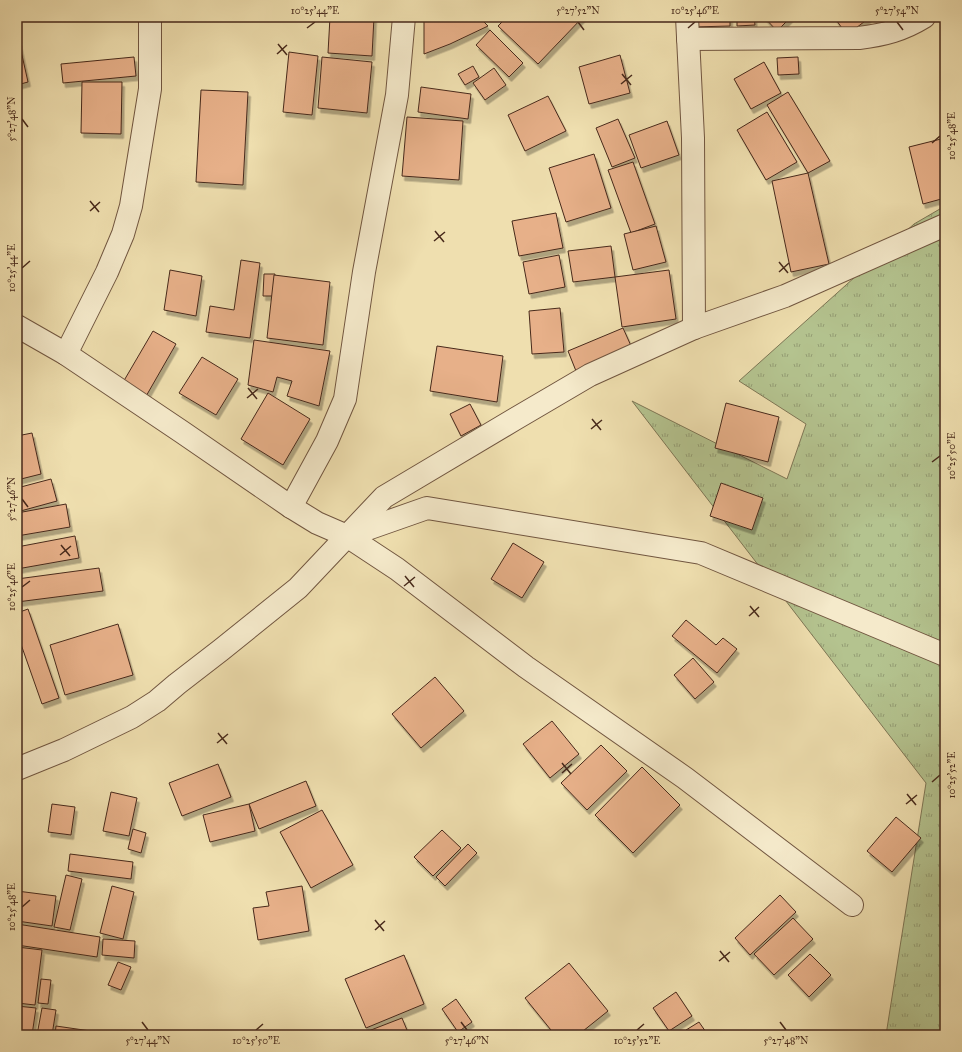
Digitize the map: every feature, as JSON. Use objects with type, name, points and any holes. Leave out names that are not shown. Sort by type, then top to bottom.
[{"type":"street","points":[[66,354],[107,272],[123,234],[131,206],[150,88],[150,17]]},
{"type":"street","points":[[291,507],[327,441],[345,399],[364,272],[397,95],[404,17]]},
{"type":"street","points":[[687,17],[693,138],[694,328]]},
{"type":"street","points":[[688,39],[859,38],[881,35],[910,26],[924,17]]},
{"type":"street","points":[[17,769],[64,750],[125,721],[157,701],[298,588],[384,497],[590,375],[694,328],[785,296],[945,225]]},
{"type":"street","points":[[17,326],[66,354],[291,507],[317,523],[347,536],[396,569],[526,667],[685,778],[852,905]]},
{"type":"street","points":[[347,536],[428,508],[701,553],[945,655]]},
{"type":"green space","points":[[945,206],[945,1035],[886,1035],[926,783],[632,401],[787,479],[806,424],[739,381],[914,224]]},
{"type":"building","points":[[330,17],[374,17],[372,56],[328,53]]},
{"type":"building","points":[[424,17],[479,17],[488,26],[450,44],[424,54]]},
{"type":"building","points":[[507,17],[583,17],[538,64],[498,26]]},
{"type":"building","points":[[693,17],[730,17],[730,26],[693,27]]},
{"type":"building","points":[[737,17],[754,17],[755,25],[737,26]]},
{"type":"building","points":[[764,17],[791,17],[777,31]]},
{"type":"building","points":[[834,17],[868,17],[869,18],[847,35]]},
{"type":"building","points":[[888,17],[902,17],[892,24]]},
{"type":"building","points":[[490,30],[523,63],[509,77],[476,45]]},
{"type":"building","points":[[17,33],[28,82],[17,85]]},
{"type":"building","points":[[289,52],[318,56],[312,115],[283,112]]},
{"type":"building","points":[[620,55],[630,93],[589,104],[579,67]]},
{"type":"building","points":[[134,57],[136,76],[63,83],[61,64]]},
{"type":"building","points":[[322,57],[372,62],[367,113],[318,108]]},
{"type":"building","points":[[798,57],[799,74],[778,75],[777,58]]},
{"type":"building","points":[[764,62],[781,93],[751,109],[734,79]]},
{"type":"building","points":[[473,66],[479,77],[465,85],[458,74]]},
{"type":"building","points":[[494,68],[506,85],[485,100],[473,83]]},
{"type":"building","points":[[82,82],[122,82],[121,134],[81,133]]},
{"type":"building","points":[[421,87],[471,94],[468,119],[418,112]]},
{"type":"building","points":[[201,90],[248,92],[243,185],[196,182]]},
{"type":"building","points":[[788,92],[830,161],[808,173],[767,105]]},
{"type":"building","points":[[548,96],[566,131],[525,151],[508,115]]},
{"type":"building","points":[[767,112],[797,162],[766,180],[737,130]]},
{"type":"building","points":[[407,117],[463,121],[459,180],[402,176]]},
{"type":"building","points":[[618,119],[635,158],[612,167],[596,128]]},
{"type":"building","points":[[667,121],[679,155],[641,168],[629,135]]},
{"type":"building","points":[[945,138],[945,198],[923,204],[909,147]]},
{"type":"building","points":[[594,154],[611,208],[566,222],[549,168]]},
{"type":"building","points":[[633,162],[655,224],[631,233],[608,170]]},
{"type":"building","points":[[808,173],[829,264],[791,272],[772,181]]},
{"type":"building","points":[[556,213],[563,248],[519,256],[512,221]]},
{"type":"building","points":[[656,226],[666,262],[633,270],[624,234]]},
{"type":"building","points":[[611,246],[615,277],[573,282],[568,251]]},
{"type":"building","points":[[559,255],[565,287],[529,294],[523,262]]},
{"type":"building","points":[[241,260],[260,263],[250,338],[206,332],[210,306],[234,310]]},
{"type":"building","points":[[170,270],[202,276],[196,316],[164,310]]},
{"type":"building","points":[[669,270],[676,319],[622,327],[615,277]]},
{"type":"building","points":[[264,274],[275,274],[273,296],[263,296]]},
{"type":"building","points":[[274,275],[330,282],[323,345],[267,338]]},
{"type":"building","points":[[560,308],[564,352],[532,354],[529,311]]},
{"type":"building","points":[[623,328],[632,348],[576,371],[568,351]]},
{"type":"building","points":[[153,331],[176,344],[145,398],[122,384]]},
{"type":"building","points":[[254,340],[330,351],[319,406],[287,396],[292,381],[277,377],[273,392],[248,385]]},
{"type":"building","points":[[437,346],[503,356],[497,402],[430,391]]},
{"type":"building","points":[[202,357],[238,379],[216,415],[179,393]]},
{"type":"building","points":[[268,393],[310,419],[283,465],[241,439]]},
{"type":"building","points":[[726,403],[779,417],[768,462],[715,448]]},
{"type":"building","points":[[470,404],[481,425],[461,436],[450,414]]},
{"type":"building","points":[[32,433],[41,474],[17,480],[17,436]]},
{"type":"building","points":[[51,479],[57,501],[17,512],[17,488]]},
{"type":"building","points":[[721,483],[763,498],[752,530],[710,516]]},
{"type":"building","points":[[66,504],[70,527],[17,536],[17,513]]},
{"type":"building","points":[[75,536],[79,558],[17,569],[17,547]]},
{"type":"building","points":[[513,543],[544,562],[522,598],[491,579]]},
{"type":"building","points":[[99,568],[103,591],[17,602],[17,579]]},
{"type":"building","points":[[28,609],[59,698],[42,704],[17,633],[17,613]]},
{"type":"building","points":[[686,620],[716,645],[723,638],[737,649],[717,673],[672,636]]},
{"type":"building","points":[[118,624],[133,675],[65,695],[50,645]]},
{"type":"building","points":[[693,658],[714,682],[695,699],[674,675]]},
{"type":"building","points":[[435,677],[464,711],[421,748],[392,714]]},
{"type":"building","points":[[552,721],[579,754],[550,778],[523,744]]},
{"type":"building","points":[[601,745],[627,771],[587,810],[561,783]]},
{"type":"building","points":[[218,764],[231,797],[182,816],[169,783]]},
{"type":"building","points":[[642,767],[680,805],[633,853],[595,815]]},
{"type":"building","points":[[306,781],[316,806],[259,829],[249,804]]},
{"type":"building","points":[[111,792],[137,798],[129,836],[103,831]]},
{"type":"building","points":[[52,804],[75,807],[71,835],[48,832]]},
{"type":"building","points":[[249,804],[255,831],[210,842],[203,815]]},
{"type":"building","points":[[322,810],[353,865],[311,888],[280,832]]},
{"type":"building","points":[[896,817],[921,838],[892,872],[867,851]]},
{"type":"building","points":[[133,829],[146,833],[141,853],[128,849]]},
{"type":"building","points":[[442,830],[461,848],[433,876],[414,857]]},
{"type":"building","points":[[468,844],[477,853],[445,886],[436,877]]},
{"type":"building","points":[[70,854],[133,862],[131,879],[68,871]]},
{"type":"building","points":[[66,875],[82,879],[70,930],[54,927]]},
{"type":"building","points":[[112,886],[134,892],[123,939],[100,933]]},
{"type":"building","points":[[302,886],[309,931],[258,940],[253,908],[269,906],[266,892]]},
{"type":"building","points":[[17,891],[56,896],[52,926],[17,921]]},
{"type":"building","points":[[780,895],[796,912],[750,955],[735,938]]},
{"type":"building","points":[[793,918],[813,939],[774,975],[754,954]]},
{"type":"building","points":[[17,924],[100,937],[97,957],[17,945]]},
{"type":"building","points":[[103,939],[135,941],[134,958],[102,955]]},
{"type":"building","points":[[17,947],[42,950],[35,1005],[17,1003]]},
{"type":"building","points":[[810,954],[831,975],[809,997],[788,975]]},
{"type":"building","points":[[404,955],[424,1004],[366,1028],[345,979]]},
{"type":"building","points":[[118,962],[131,967],[121,990],[108,985]]},
{"type":"building","points":[[569,963],[608,1011],[578,1035],[555,1035],[525,998]]},
{"type":"building","points":[[41,979],[51,980],[48,1004],[38,1003]]},
{"type":"building","points":[[676,992],[692,1016],[669,1031],[653,1008]]},
{"type":"building","points":[[456,999],[472,1022],[458,1032],[442,1009]]},
{"type":"building","points":[[17,1006],[36,1008],[32,1035],[17,1035]]},
{"type":"building","points":[[42,1008],[56,1010],[52,1035],[37,1035]]},
{"type":"building","points":[[402,1018],[409,1035],[358,1035]]},
{"type":"building","points":[[699,1022],[708,1035],[689,1035],[686,1030]]},
{"type":"building","points":[[56,1026],[118,1035],[55,1035]]}]
